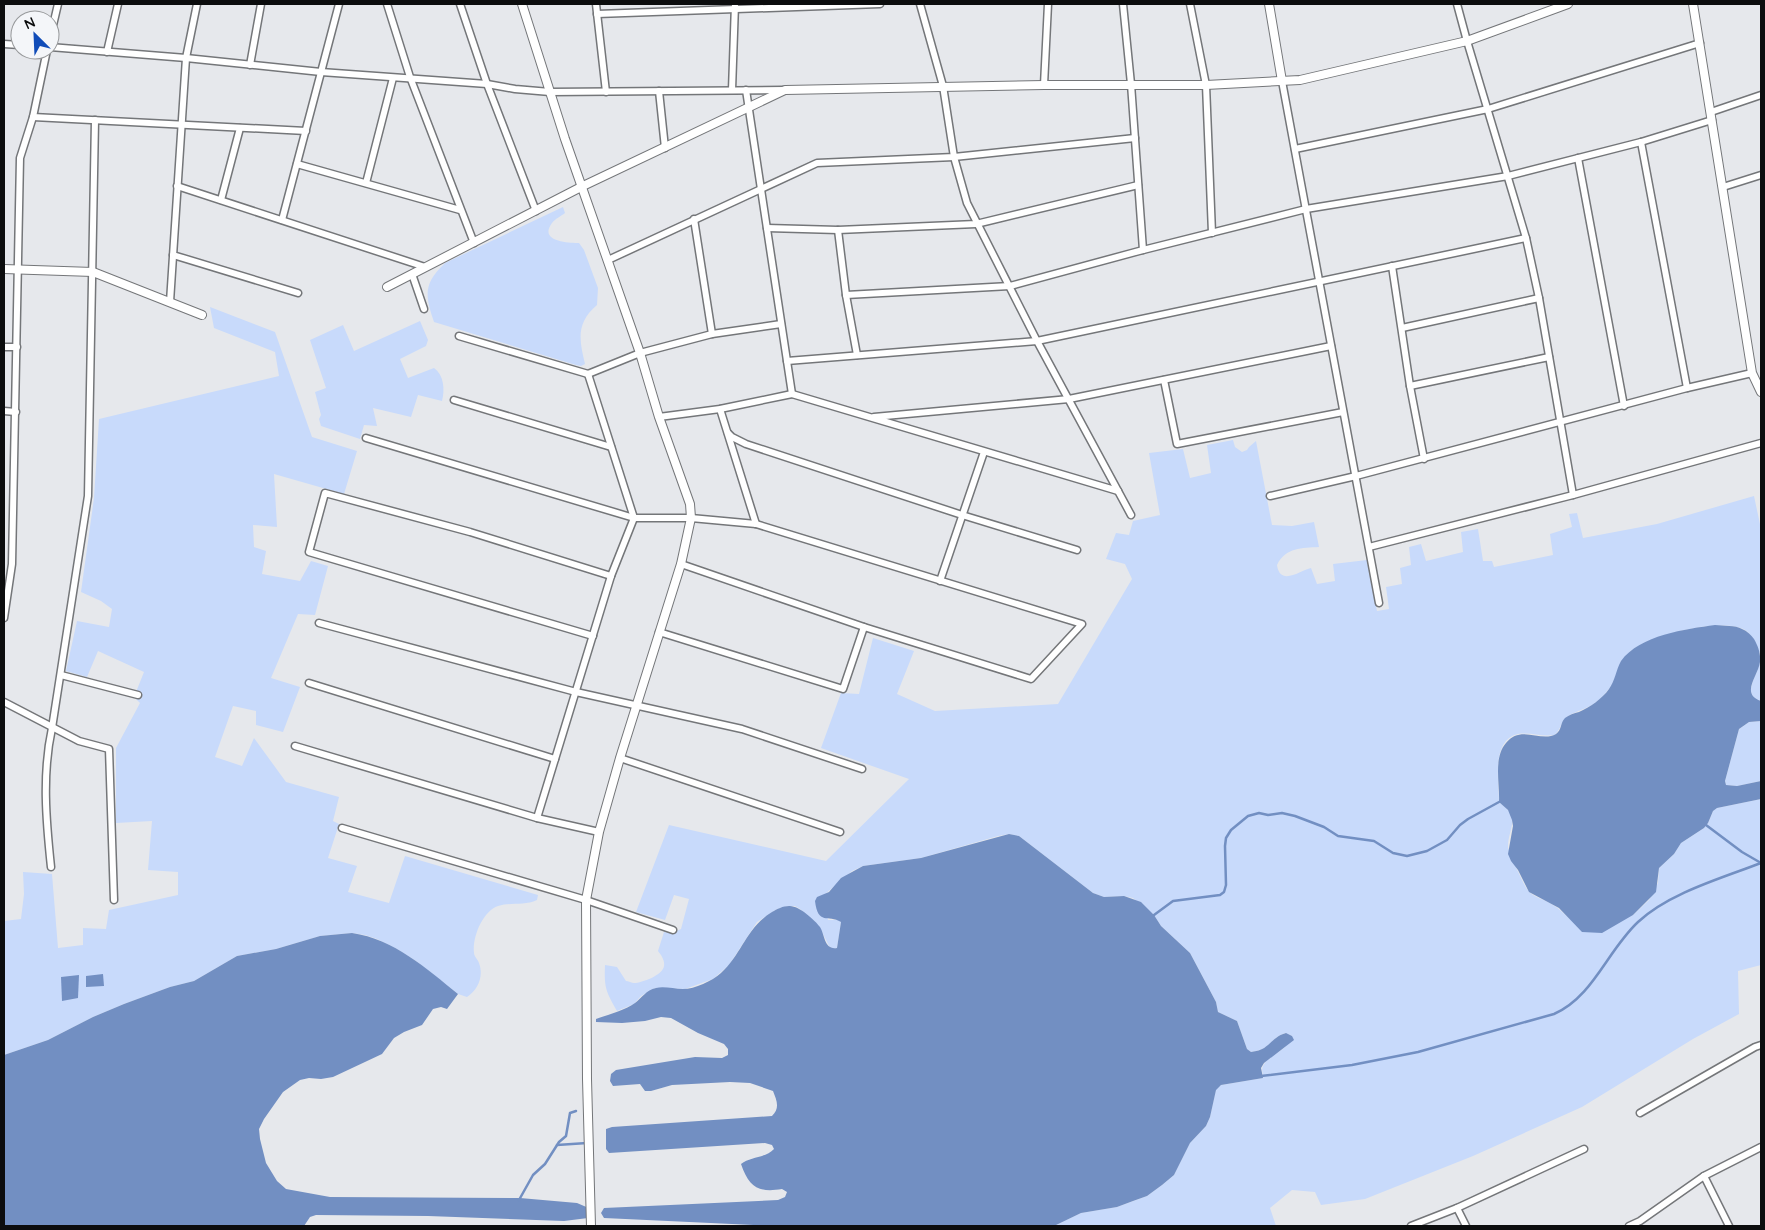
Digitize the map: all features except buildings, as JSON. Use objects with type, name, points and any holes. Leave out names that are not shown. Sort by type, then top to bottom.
[{"type":"street","points":[[107,52],[118,4]]},
{"type":"street","points":[[170,302],[186,58],[197,4]]},
{"type":"street","points":[[250,65],[261,4]]},
{"type":"street","points":[[282,220],[339,4]]},
{"type":"street","points":[[387,4],[410,77],[474,243]]},
{"type":"street","points":[[460,4],[487,84],[536,211]]},
{"type":"street","points":[[522,4],[550,92],[640,353],[659,417],[690,504],[691,518],[681,564],[620,758],[599,832],[586,900],[587,1080],[592,1226]]},
{"type":"street","points":[[596,4],[606,92]]},
{"type":"street","points":[[597,14],[669,12],[735,6],[880,4]]},
{"type":"street","points":[[920,4],[943,86],[954,157],[967,203],[1037,341],[1131,515]]},
{"type":"street","points":[[1044,85],[1048,4]]},
{"type":"street","points":[[1123,4],[1143,250]]},
{"type":"street","points":[[1190,4],[1206,84],[1212,233]]},
{"type":"street","points":[[1270,4],[1282,80],[1379,603]]},
{"type":"street","points":[[1458,4],[1467,41],[1526,238],[1539,298],[1573,495]]},
{"type":"street","points":[[60,48],[186,58],[321,72],[394,78],[410,77],[550,92],[1206,84],[1300,80],[1467,41],[1547,7],[1568,4]]},
{"type":"street","points":[[1693,4],[1752,372],[1761,392]]},
{"type":"street","points":[[732,90],[735,6]]},
{"type":"street","points":[[1295,149],[1488,109],[1700,43]]},
{"type":"street","points":[[4,618],[12,564],[20,158],[33,117],[45,60]]},
{"type":"street","points":[[366,183],[394,78]]},
{"type":"street","points":[[746,90],[792,394]]},
{"type":"street","points":[[386,287],[583,186],[785,90]]},
{"type":"street","points":[[659,91],[665,148]]},
{"type":"street","points":[[846,295],[1010,286],[1306,209],[1508,176],[1641,142],[1761,95]]},
{"type":"street","points":[[33,117],[306,131]]},
{"type":"street","points":[[51,867],[46,818],[46,753],[52,728],[88,496],[95,120]]},
{"type":"street","points":[[221,200],[240,128]]},
{"type":"street","points":[[608,260],[817,163],[954,157],[1135,138]]},
{"type":"street","points":[[1641,142],[1687,388]]},
{"type":"street","points":[[1578,158],[1624,406]]},
{"type":"street","points":[[297,164],[460,210]]},
{"type":"street","points":[[1723,188],[1761,175]]},
{"type":"street","points":[[767,228],[838,230],[976,224],[1138,185]]},
{"type":"street","points":[[178,186],[425,267]]},
{"type":"street","points":[[694,219],[712,334]]},
{"type":"street","points":[[838,230],[846,295],[857,355]]},
{"type":"street","points":[[787,361],[1037,341],[1526,238]]},
{"type":"street","points":[[173,255],[298,293]]},
{"type":"street","points":[[1392,266],[1410,386],[1424,459]]},
{"type":"street","points":[[4,269],[93,272],[202,315]]},
{"type":"street","points":[[412,274],[424,309]]},
{"type":"street","points":[[1402,328],[1539,298]]},
{"type":"street","points":[[459,336],[588,374],[640,353],[712,334],[781,324]]},
{"type":"street","points":[[4,346],[17,347]]},
{"type":"street","points":[[870,417],[1069,399],[1331,346]]},
{"type":"street","points":[[1410,386],[1549,357]]},
{"type":"street","points":[[1270,496],[1424,459],[1752,372]]},
{"type":"street","points":[[537,818],[612,576],[634,518],[588,374]]},
{"type":"street","points":[[1164,380],[1177,444],[1344,412]]},
{"type":"street","points":[[659,417],[720,408],[792,394],[1118,492]]},
{"type":"street","points":[[454,400],[610,447]]},
{"type":"street","points":[[720,408],[756,524]]},
{"type":"street","points":[[4,410],[16,412]]},
{"type":"street","points":[[728,434],[746,444],[962,515],[1077,550]]},
{"type":"street","points":[[366,438],[634,518],[691,518],[756,524],[1082,624],[1031,679],[864,627],[681,564]]},
{"type":"street","points":[[1369,547],[1573,495],[1761,443]]},
{"type":"street","points":[[940,581],[984,452]]},
{"type":"street","points":[[593,636],[309,552],[326,493],[470,532],[612,576]]},
{"type":"street","points":[[319,623],[576,692],[742,729],[862,768]]},
{"type":"street","points":[[659,632],[843,689],[864,627]]},
{"type":"street","points":[[60,675],[138,695]]},
{"type":"street","points":[[309,683],[555,759]]},
{"type":"street","points":[[4,702],[79,741],[109,749],[114,900]]},
{"type":"street","points":[[295,746],[537,818],[599,832]]},
{"type":"street","points":[[620,758],[840,832]]},
{"type":"street","points":[[342,828],[586,900],[672,930]]},
{"type":"street","points":[[1640,1113],[1761,1045]]},
{"type":"street","points":[[1629,1226],[1641,1224],[1704,1176],[1761,1147]]},
{"type":"street","points":[[1411,1226],[1457,1208],[1584,1149]]},
{"type":"street","points":[[1704,1176],[1729,1226]]},
{"type":"street","points":[[1457,1208],[1466,1226]]},
{"type":"shaded area","points":[[563,207],[565,213],[552,223],[549,234],[556,240],[579,243],[584,250],[598,288],[597,305],[585,318],[582,325],[581,347],[585,364],[581,366],[576,365],[434,322],[428,297],[429,284],[445,263]]},
{"type":"shaded area","points":[[210,307],[275,332],[312,437],[357,451],[344,494],[274,474],[277,527],[253,525],[254,547],[266,551],[262,574],[300,581],[311,561],[328,566],[315,615],[298,614],[271,678],[300,687],[283,732],[256,725],[256,711],[233,706],[215,757],[242,766],[254,738],[286,782],[339,797],[333,821],[339,824],[328,858],[357,866],[348,892],[389,903],[405,856],[538,895],[537,900],[498,906],[483,919],[477,932],[474,947],[474,954],[481,973],[480,978],[477,987],[467,997],[458,994],[416,961],[377,939],[352,933],[320,936],[276,949],[237,956],[194,981],[170,987],[124,1004],[93,1017],[48,1040],[4,1055],[4,921],[21,919],[24,894],[23,872],[52,874],[58,948],[83,945],[83,928],[106,929],[109,910],[178,895],[178,872],[148,870],[152,821],[116,823],[116,748],[140,703],[134,697],[144,672],[98,651],[87,677],[66,671],[77,621],[109,627],[112,609],[101,601],[81,592],[94,498],[99,419],[279,376],[275,352],[214,328]]},
{"type":"shaded area","points":[[420,321],[428,340],[426,346],[400,359],[408,378],[434,368],[437,371],[443,383],[442,401],[418,395],[411,417],[373,408],[377,426],[364,425],[360,439],[321,426],[319,419],[321,415],[315,392],[326,388],[310,340],[343,325],[354,351]]},
{"type":"shaded area","points":[[1233,440],[1235,447],[1242,452],[1247,450],[1256,441],[1272,525],[1292,526],[1314,522],[1319,547],[1301,548],[1285,555],[1277,565],[1279,572],[1282,575],[1291,576],[1311,568],[1317,584],[1335,581],[1333,564],[1367,560],[1377,611],[1389,609],[1386,587],[1402,584],[1400,568],[1411,565],[1409,547],[1421,544],[1426,561],[1463,552],[1461,532],[1478,529],[1483,561],[1492,561],[1494,567],[1553,555],[1550,534],[1572,527],[1569,514],[1577,513],[1583,538],[1657,524],[1754,496],[1761,529],[1761,701],[1755,698],[1751,689],[1759,665],[1760,654],[1747,631],[1735,627],[1721,626],[1704,627],[1670,634],[1640,645],[1631,651],[1626,656],[1612,685],[1604,695],[1591,706],[1566,718],[1558,732],[1554,735],[1518,734],[1509,738],[1500,753],[1498,763],[1499,802],[1506,808],[1512,818],[1508,847],[1522,881],[1532,894],[1556,907],[1571,920],[1633,915],[1649,900],[1658,883],[1659,868],[1674,854],[1681,843],[1704,828],[1713,811],[1717,808],[1761,799],[1761,965],[1738,971],[1739,1014],[1693,1039],[1582,1107],[1473,1156],[1365,1199],[1321,1205],[1315,1192],[1292,1190],[1270,1208],[1276,1226],[1054,1226],[1081,1213],[1117,1207],[1147,1196],[1162,1185],[1174,1175],[1190,1143],[1206,1126],[1210,1117],[1216,1089],[1221,1085],[1263,1078],[1262,1069],[1265,1063],[1285,1047],[1292,1036],[1285,1033],[1263,1049],[1251,1052],[1247,1049],[1237,1021],[1218,1012],[1216,1002],[1190,953],[1161,926],[1154,915],[1133,898],[1124,896],[1104,897],[1093,893],[1019,836],[1009,834],[998,836],[921,858],[863,866],[852,871],[824,895],[828,920],[838,920],[841,922],[837,948],[829,946],[815,922],[800,909],[795,906],[788,906],[777,909],[757,922],[729,965],[713,979],[685,989],[655,988],[641,996],[634,1004],[617,1011],[606,989],[605,965],[617,967],[626,981],[633,983],[652,978],[664,966],[658,951],[664,932],[672,933],[681,929],[689,899],[674,895],[665,920],[636,912],[669,825],[826,861],[909,779],[821,748],[841,693],[859,694],[873,638],[914,651],[897,694],[935,711],[1058,704],[1132,579],[1125,564],[1106,559],[1116,533],[1129,535],[1133,521],[1160,515],[1149,453],[1183,449],[1190,478],[1211,473],[1207,445]]},
{"type":"shaded area","points":[[1715,625],[1733,626],[1744,630],[1754,639],[1759,650],[1759,667],[1751,689],[1755,698],[1761,701],[1761,721],[1749,722],[1739,729],[1725,781],[1726,785],[1737,786],[1761,781],[1761,799],[1717,808],[1713,811],[1704,828],[1681,843],[1674,854],[1659,868],[1656,892],[1633,915],[1602,933],[1582,932],[1559,908],[1529,892],[1518,870],[1511,861],[1508,854],[1513,826],[1512,820],[1508,810],[1499,802],[1498,764],[1502,749],[1506,743],[1518,735],[1544,737],[1556,734],[1565,718],[1583,710],[1606,693],[1613,683],[1621,661],[1629,652],[1640,645],[1651,639],[1678,631]]},
{"type":"shaded area","points":[[1761,721],[1761,781],[1737,786],[1726,785],[1725,781],[1739,729],[1749,722]]},
{"type":"shaded area","points":[[1009,834],[1019,836],[1093,893],[1104,897],[1124,896],[1141,902],[1154,915],[1161,926],[1190,953],[1216,1002],[1218,1012],[1237,1021],[1247,1049],[1251,1052],[1263,1049],[1280,1035],[1286,1033],[1292,1036],[1294,1040],[1264,1063],[1261,1068],[1263,1078],[1221,1085],[1216,1090],[1206,1126],[1190,1143],[1174,1175],[1147,1196],[1117,1207],[1081,1213],[1054,1226],[777,1226],[604,1218],[601,1213],[604,1208],[778,1200],[785,1197],[787,1192],[782,1189],[767,1190],[756,1187],[744,1172],[741,1164],[767,1154],[774,1149],[772,1145],[765,1143],[609,1153],[606,1149],[606,1129],[612,1127],[772,1116],[777,1104],[773,1091],[750,1083],[730,1082],[672,1085],[651,1091],[645,1091],[640,1084],[613,1086],[610,1081],[611,1074],[616,1070],[695,1057],[722,1058],[728,1055],[728,1049],[724,1044],[698,1033],[671,1018],[661,1017],[645,1021],[622,1023],[596,1022],[596,1019],[631,1006],[653,989],[662,987],[688,989],[713,979],[728,966],[750,933],[763,918],[782,907],[793,906],[806,914],[820,927],[827,944],[830,947],[837,948],[841,922],[821,917],[816,909],[815,901],[817,897],[829,892],[841,878],[863,866],[921,858]]},
{"type":"shaded area","points":[[352,933],[367,936],[396,948],[422,965],[458,994],[447,1009],[441,1007],[433,1009],[422,1025],[394,1038],[382,1054],[333,1077],[300,1080],[283,1092],[259,1129],[266,1163],[277,1181],[286,1189],[330,1197],[520,1198],[577,1203],[591,1209],[588,1218],[564,1221],[428,1216],[316,1215],[310,1217],[304,1226],[4,1226],[4,1055],[48,1040],[93,1017],[124,1004],[170,987],[194,981],[237,956],[276,949],[320,936]]},
{"type":"shaded area","points":[[103,974],[104,986],[86,987],[86,976]]},
{"type":"shaded area","points":[[79,975],[78,998],[62,1001],[61,977]]},
{"type":"waterway","points":[[1154,915],[1173,901],[1220,895],[1224,892],[1226,885],[1226,838],[1231,830],[1248,816],[1259,813],[1268,815],[1282,813],[1295,816],[1324,827],[1338,836],[1374,841],[1393,853],[1407,856],[1427,851],[1447,840],[1468,819],[1499,802]]},
{"type":"waterway","points":[[1706,825],[1742,852],[1761,863]]},
{"type":"waterway","points":[[1261,1076],[1352,1065],[1418,1052],[1554,1014],[1579,997],[1627,934],[1651,912],[1696,887],[1761,863]]},
{"type":"waterway","points":[[519,1200],[533,1175],[545,1164],[559,1142],[566,1136],[570,1113],[576,1111]]},
{"type":"waterway","points":[[557,1145],[587,1143]]}]
